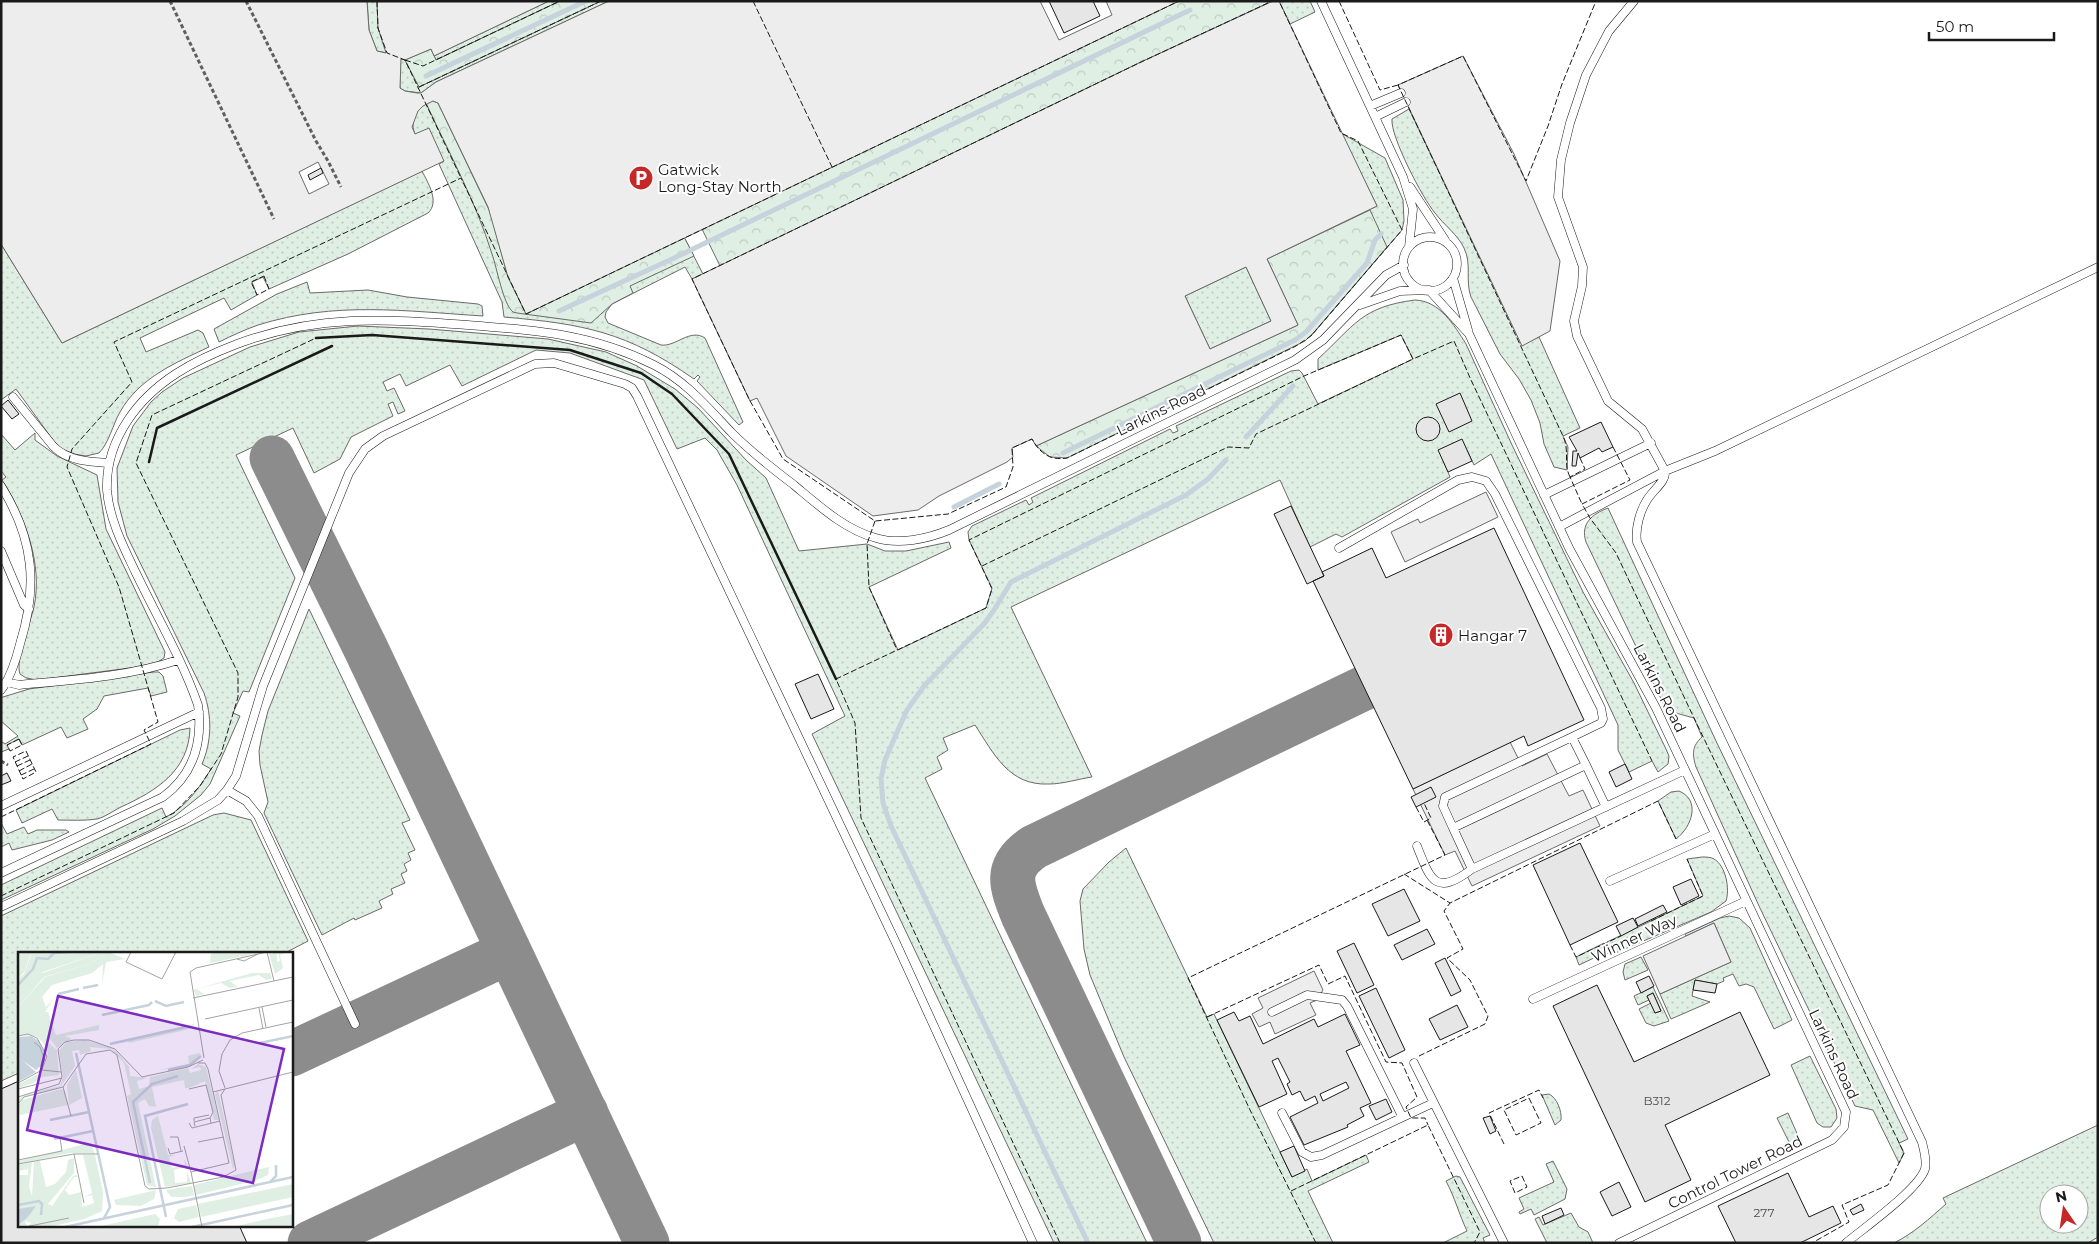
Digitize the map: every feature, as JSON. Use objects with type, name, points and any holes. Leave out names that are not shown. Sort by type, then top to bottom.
[{"type":"lane","points":[[1321,1],[1403,177],[1413,209],[1409,247],[1404,258],[1404,265],[1409,280],[1421,289],[1429,290]]},
{"type":"lane","points":[[1634,1],[1604,38],[1586,75],[1569,127],[1561,160],[1558,197],[1583,267],[1582,286],[1574,320],[1576,336],[1608,401],[1638,425],[1651,443],[1665,471],[1664,478],[1644,506],[1636,531],[1637,542],[1922,1142],[1925,1167],[1919,1179],[1904,1195],[1846,1243]]},
{"type":"lane","points":[[1370,106],[1401,93]]},
{"type":"lane","points":[[1375,117],[1406,102]]},
{"type":"lane","points":[[1355,308],[1377,298],[1400,291],[1438,290],[1446,286],[1453,278],[1457,264],[1456,255],[1403,177]]},
{"type":"lane","points":[[1409,247],[1423,238],[1439,238],[1446,242]]},
{"type":"lane","name":"Larkins Road","points":[[1,873],[142,808],[170,792],[182,780],[196,754],[200,733],[196,699],[126,551],[113,519],[107,489],[109,463],[113,447],[125,424],[151,392],[187,366],[257,336],[309,324],[359,319],[528,330],[566,335],[608,345],[666,372],[687,387],[735,436],[768,466],[832,516],[872,537],[906,540],[928,537],[949,530],[1295,360],[1323,340],[1386,275],[1404,265]]},
{"type":"lane","points":[[1559,527],[1665,471],[1715,451],[2098,267]]},
{"type":"lane","points":[[1453,278],[1469,334]]},
{"type":"lane","name":"Larkins Road","points":[[1429,290],[1469,334],[1559,527],[1652,700],[1846,1112]]},
{"type":"lane","points":[[1,907],[183,821],[210,806],[227,790],[239,766],[263,686],[349,473],[365,450],[383,436],[535,364],[549,362],[564,365],[630,386],[638,396],[896,943],[1033,1243]]},
{"type":"lane","points":[[13,397],[60,453],[74,458],[109,463]]},
{"type":"lane","points":[[1544,495],[1651,443]]},
{"type":"lane","points":[[1340,548],[1458,480],[1472,477],[1486,481],[1499,502],[1601,708],[1603,719],[1601,723],[1445,797],[1443,806],[1472,869]]},
{"type":"lane","points":[[1,486],[17,517],[30,556],[32,582],[29,609],[18,652],[7,682],[1,690]]},
{"type":"lane","points":[[1,551],[24,606],[29,609]]},
{"type":"lane","points":[[7,682],[18,685],[127,673],[151,669],[178,660]]},
{"type":"lane","points":[[1,806],[199,712]]},
{"type":"lane","points":[[1572,737],[1606,807]]},
{"type":"lane","points":[[1453,828],[1586,765]]},
{"type":"lane","points":[[1417,846],[1430,875],[1435,881],[1440,884],[1456,881],[1472,869],[1685,770]]},
{"type":"lane","points":[[227,790],[246,801],[258,816],[355,1024]]},
{"type":"lane","points":[[1610,881],[1715,834]]},
{"type":"lane","name":"Winner Way","points":[[1533,999],[1746,901]]},
{"type":"lane","points":[[1272,1012],[1307,995],[1342,1000],[1347,1006],[1402,1116]]},
{"type":"lane","points":[[1414,1063],[1504,1243]]},
{"type":"lane","points":[[1282,1113],[1302,1152],[1311,1157],[1322,1155],[1433,1102]]},
{"type":"lane","name":"Control Tower Road","points":[[1619,1243],[1832,1140],[1844,1127],[1846,1112]]},
{"type":"path","points":[[170,1],[274,219]]},
{"type":"path","points":[[246,1],[341,187]]},
{"type":"path","points":[[1,761],[8,765]]},
{"type":"green space","points":[[367,1],[377,1],[378,28],[387,53],[377,51],[369,30]]},
{"type":"green space","points":[[549,1],[560,1],[436,60],[434,56]]},
{"type":"green space","points":[[560,1],[601,1],[419,87],[405,60],[431,49],[436,60]]},
{"type":"green space","points":[[601,1],[609,1],[436,82],[421,93],[405,91],[400,88],[400,58],[405,60],[419,87]]},
{"type":"green space","points":[[1179,1],[1267,1],[1268,3],[1139,63],[720,266],[702,229]]},
{"type":"green space","points":[[1279,1],[1310,1],[1315,12],[1290,24]]},
{"type":"green space","points":[[433,101],[438,103],[491,214],[508,277],[526,314],[684,237],[694,256],[630,286],[633,293],[612,304],[591,323],[517,313],[513,312],[509,308],[503,294],[486,235],[478,215],[426,103]]},
{"type":"green space","points":[[426,103],[526,314],[684,237],[703,274],[692,279],[685,267],[612,304],[605,317],[608,323],[661,345],[667,345],[694,335],[705,338],[743,422],[739,425],[697,381],[700,377],[698,375],[694,379],[647,350],[604,333],[582,327],[504,317],[502,302],[439,164],[444,161],[415,134],[414,117]]},
{"type":"green space","points":[[1409,109],[1522,345],[1539,337],[1580,428],[1563,436],[1568,447],[1567,470],[1554,467],[1544,444],[1540,423],[1531,400],[1519,379],[1500,354],[1471,297],[1468,285],[1468,260],[1464,248],[1430,206],[1402,153],[1396,139],[1392,119]]},
{"type":"green space","points":[[1341,133],[1385,158],[1403,200],[1404,221],[1402,230],[1311,336],[1267,259],[1377,206]]},
{"type":"green space","points":[[422,171],[433,198],[431,209],[428,213],[348,254],[269,289],[263,277],[252,282],[257,295],[231,310],[224,298],[140,338],[146,352],[198,330],[203,333],[209,347],[159,373],[137,390],[120,412],[106,444],[99,453],[86,456],[62,449],[53,440],[16,389],[1,400],[1,244],[62,343]]},
{"type":"green space","points":[[1370,210],[1387,247],[1305,341],[1067,458],[1050,457],[1036,446],[1298,325],[1267,259]]},
{"type":"green space","points":[[1246,267],[1271,321],[1210,349],[1185,296]]},
{"type":"green space","points":[[307,282],[310,293],[368,290],[407,297],[478,304],[482,306],[483,316],[397,310],[342,310],[287,318],[258,325],[219,342],[214,329],[277,294]]},
{"type":"green space","points":[[1415,300],[1424,301],[1439,309],[1451,322],[1466,344],[1583,592],[1634,683],[1666,749],[1669,756],[1668,764],[1658,772],[1652,761],[1629,772],[1618,750],[1618,725],[1491,454],[1474,465],[1467,450],[1443,460],[1450,477],[1342,537],[1336,534],[1310,547],[1280,480],[1011,607],[1092,777],[1049,784],[1023,780],[1013,774],[996,757],[975,725],[943,738],[948,750],[937,757],[942,769],[925,778],[1147,1243],[1054,1243],[812,734],[845,716],[737,485],[717,450],[705,438],[677,449],[644,380],[570,353],[536,350],[462,386],[450,365],[406,386],[400,374],[383,382],[387,391],[394,388],[405,411],[398,414],[393,402],[388,404],[393,416],[351,437],[340,459],[314,473],[293,428],[236,455],[295,578],[249,692],[243,691],[233,713],[240,716],[210,784],[201,795],[175,816],[153,829],[1,900],[1,885],[162,808],[166,817],[173,813],[192,796],[211,769],[202,764],[208,746],[210,728],[207,702],[127,536],[118,502],[117,468],[133,426],[151,402],[183,378],[250,347],[299,332],[358,326],[429,329],[548,339],[606,352],[637,366],[675,389],[698,408],[746,460],[766,478],[799,551],[867,544],[885,551],[906,551],[949,542],[951,548],[869,587],[898,650],[986,608],[992,588],[969,540],[968,532],[972,526],[1026,500],[1029,505],[1033,502],[1031,498],[1170,429],[1173,433],[1178,431],[1176,426],[1291,371],[1299,370],[1302,373],[1318,404],[1413,359],[1401,335],[1318,370],[1318,359],[1360,319],[1382,307]]},
{"type":"green space","points":[[35,433],[35,440],[57,456],[97,475],[106,529],[165,652],[164,658],[153,665],[37,680],[26,678],[20,674],[21,651],[34,607],[36,574],[34,557],[25,525],[2,480],[6,477],[1,471],[1,434],[15,450]]},
{"type":"green space","points":[[1608,508],[1716,741],[1908,1139],[1899,1143],[1904,1153],[1899,1163],[1873,1110],[1855,1106],[1759,906],[1696,767],[1694,751],[1696,744],[1702,737],[1694,718],[1672,712],[1664,705],[1586,542],[1585,530],[1589,520],[1597,513]]},
{"type":"green space","points":[[309,609],[410,820],[402,823],[415,850],[408,853],[411,860],[404,864],[407,871],[401,874],[405,883],[391,889],[393,894],[379,901],[382,908],[355,920],[354,918],[322,935],[264,813],[268,802],[259,751],[268,711]]},
{"type":"green space","points":[[159,672],[163,676],[167,692],[151,696],[148,688],[104,696],[97,709],[83,719],[88,729],[67,738],[61,727],[22,745],[19,739],[7,745],[9,749],[1,752],[1,741],[5,744],[18,736],[1,721],[1,698],[29,689]]},
{"type":"green space","points":[[190,728],[184,756],[177,768],[168,778],[146,794],[97,819],[58,820],[52,809],[22,823],[16,810],[180,730]]},
{"type":"green space","points":[[1679,791],[1686,795],[1690,801],[1692,814],[1686,828],[1676,839],[1658,801],[1671,792]]},
{"type":"green space","points":[[224,813],[251,820],[308,941],[287,952],[18,952],[18,1073],[1,1081],[1,916],[213,815]]},
{"type":"green space","points":[[1,823],[7,834],[24,827],[28,834],[37,830],[66,830],[69,832],[52,840],[12,850],[9,843],[1,847]]},
{"type":"green space","points":[[1126,848],[1207,1017],[1214,1014],[1292,1177],[1307,1169],[1312,1181],[1366,1155],[1369,1162],[1308,1191],[1333,1243],[1214,1243],[1124,1057],[1090,975],[1084,949],[1080,901],[1083,889],[1109,862]]},
{"type":"green space","points":[[1713,858],[1722,867],[1728,890],[1726,901],[1711,912],[1613,954],[1607,942],[1703,896],[1687,859]]},
{"type":"green space","points":[[1729,916],[1739,918],[1750,928],[1792,1020],[1774,1029],[1754,987],[1746,984],[1739,986],[1733,974],[1723,978],[1724,981],[1717,984],[1695,980],[1692,996],[1710,1002],[1671,1019],[1660,994],[1731,962],[1714,923],[1686,936],[1685,934],[1720,918]]},
{"type":"green space","points":[[1604,943],[1609,953],[1579,965],[1576,957]]},
{"type":"green space","points":[[1641,957],[1648,970],[1625,980],[1623,972],[1625,964]]},
{"type":"green space","points":[[1653,987],[1669,1021],[1654,1026],[1646,1023],[1639,1009],[1651,1003],[1655,1013],[1661,1011],[1653,993],[1647,996],[1649,1000],[1638,1005],[1634,996]]},
{"type":"green space","points":[[1810,1056],[1836,1109],[1837,1118],[1831,1127],[1823,1127],[1817,1123],[1791,1065]]},
{"type":"green space","points":[[1549,1094],[1557,1102],[1561,1113],[1561,1120],[1555,1125],[1542,1095]]},
{"type":"green space","points":[[1788,1113],[1799,1138],[1798,1147],[1793,1150],[1777,1118]]},
{"type":"green space","points":[[2098,1125],[2098,1237],[2088,1243],[1894,1243],[1915,1230],[1946,1204],[1943,1198]]},
{"type":"green space","points":[[1553,1161],[1567,1189],[1565,1199],[1534,1215],[1531,1209],[1520,1214],[1519,1212],[1524,1209],[1519,1198],[1554,1182],[1546,1164]]},
{"type":"green space","points":[[1456,1176],[1460,1177],[1490,1235],[1483,1238],[1485,1243],[1443,1243],[1467,1231],[1446,1181]]},
{"type":"green space","points":[[1571,1213],[1579,1227],[1588,1232],[1593,1243],[1547,1243],[1535,1219],[1539,1217],[1543,1225]]},
{"type":"shaded area","name":"Gatwick Long-Stay North","points":[[1,1],[367,1],[369,30],[377,51],[386,53],[378,28],[377,1],[549,1],[434,56],[431,49],[405,60],[401,59],[400,88],[405,91],[421,93],[436,82],[609,1],[1040,1],[1059,40],[1112,15],[1106,1],[1179,1],[526,314],[508,277],[488,207],[438,103],[433,101],[418,111],[412,127],[415,134],[429,128],[444,161],[62,343],[1,244]],"holes":[[[318,162],[329,184],[309,194],[299,172]]]},
{"type":"shaded area","points":[[1273,1],[1279,1],[1377,206],[1267,259],[1298,325],[1036,446],[1032,439],[1012,448],[1013,457],[1007,462],[939,496],[918,510],[873,516],[786,456],[757,398],[750,401],[692,279],[1139,63]],"holes":[[[1246,267],[1271,321],[1210,349],[1185,296]]]},
{"type":"shaded area","points":[[1463,56],[1514,154],[1560,261],[1550,331],[1522,346],[1398,85]]},
{"type":"shaded area","points":[[1486,492],[1498,517],[1405,562],[1391,532],[1418,519],[1420,523]]},
{"type":"shaded area","points":[[1510,742],[1522,766],[1547,754],[1569,796],[1583,790],[1600,826],[1472,886],[1455,851],[1445,855],[1413,789]]},
{"type":"shaded area","points":[[1714,923],[1731,962],[1660,994],[1643,956]]},
{"type":"shaded area","points":[[1314,971],[1323,990],[1317,1000],[1310,1003],[1316,1015],[1275,1034],[1270,1022],[1259,1027],[1252,1014],[1263,1008],[1258,998]]},
{"type":"building","points":[[1049,1],[1093,1],[1100,16],[1064,33]]},
{"type":"building","points":[[321,168],[323,173],[310,180],[308,175]]},
{"type":"building","points":[[1460,393],[1472,421],[1449,432],[1436,404]]},
{"type":"building","points":[[8,400],[19,414],[12,419],[1,406]]},
{"type":"building","points":[[1428,417],[1436,421],[1440,429],[1436,437],[1428,441],[1420,437],[1416,429],[1420,421]]},
{"type":"building","points":[[1601,422],[1613,447],[1602,452],[1599,448],[1580,458],[1578,453],[1576,466],[1572,466],[1573,451],[1577,451],[1569,437]]},
{"type":"building","points":[[1462,439],[1472,461],[1448,472],[1438,450]]},
{"type":"building","points":[[1291,506],[1324,576],[1307,584],[1274,514]]},
{"type":"building","name":"Hangar 7","points":[[1494,528],[1584,720],[1528,746],[1524,736],[1413,789],[1313,581],[1324,576],[1322,572],[1372,548],[1386,578]]},
{"type":"building","points":[[818,674],[834,709],[811,719],[795,684]]},
{"type":"building","points":[[1625,764],[1632,779],[1616,787],[1609,772]]},
{"type":"building","points":[[7,773],[11,781],[1,785],[1,776]]},
{"type":"building","points":[[1431,787],[1436,797],[1416,807],[1411,797]]},
{"type":"building","points":[[1580,843],[1618,922],[1570,945],[1533,865]]},
{"type":"building","points":[[1691,879],[1699,896],[1681,905],[1673,887]]},
{"type":"building","points":[[1404,889],[1420,921],[1388,936],[1372,904]]},
{"type":"building","points":[[1663,905],[1667,912],[1638,926],[1635,919]]},
{"type":"building","points":[[1633,918],[1638,927],[1621,936],[1616,926]]},
{"type":"building","points":[[1427,929],[1435,944],[1402,960],[1394,945]]},
{"type":"building","points":[[1354,943],[1374,985],[1357,993],[1337,951]]},
{"type":"building","points":[[1445,958],[1461,991],[1451,996],[1435,963]]},
{"type":"building","points":[[1649,976],[1654,986],[1641,993],[1636,982]]},
{"type":"building","points":[[1695,980],[1717,984],[1715,993],[1693,990]]},
{"type":"building","points":[[1597,985],[1634,1062],[1740,1012],[1770,1075],[1665,1125],[1691,1180],[1645,1202],[1553,1006]]},
{"type":"building","points":[[1376,988],[1405,1050],[1389,1058],[1359,996]]},
{"type":"building","points":[[1653,993],[1661,1011],[1655,1013],[1647,996]]},
{"type":"building","points":[[1457,1005],[1468,1027],[1440,1040],[1429,1019]]},
{"type":"building","points":[[1234,1012],[1239,1021],[1250,1016],[1263,1044],[1314,1019],[1318,1027],[1345,1014],[1360,1045],[1346,1051],[1371,1103],[1360,1108],[1364,1116],[1347,1125],[1348,1127],[1304,1145],[1290,1117],[1318,1103],[1315,1096],[1305,1101],[1300,1091],[1292,1095],[1287,1084],[1290,1082],[1278,1058],[1272,1061],[1287,1094],[1259,1107],[1217,1020]],"holes":[[[1346,1082],[1349,1088],[1323,1101],[1320,1094]]]},
{"type":"building","points":[[18,1081],[18,1226],[239,1226],[247,1243],[1,1243],[1,1089]]},
{"type":"building","points":[[1386,1099],[1392,1112],[1376,1120],[1369,1106]]},
{"type":"building","points":[[1490,1116],[1496,1131],[1490,1134],[1483,1118]]},
{"type":"building","points":[[1294,1146],[1305,1171],[1292,1177],[1280,1152]]},
{"type":"building","points":[[1788,1173],[1809,1217],[1833,1206],[1841,1223],[1800,1243],[1736,1243],[1718,1206]]},
{"type":"building","points":[[1619,1182],[1631,1207],[1612,1216],[1600,1192]]},
{"type":"building","points":[[1861,1204],[1864,1210],[1853,1215],[1850,1210]]},
{"type":"building","points":[[1561,1208],[1564,1215],[1545,1224],[1542,1216]]},
{"type":"waterway","points":[[426,76],[586,1]]},
{"type":"waterway","points":[[559,311],[672,259],[1190,10]]},
{"type":"waterway","points":[[1063,453],[1295,340],[1306,332],[1367,263],[1375,240],[1381,234]]},
{"type":"waterway","points":[[1246,437],[1293,386]]},
{"type":"waterway","points":[[1088,1243],[891,826],[883,803],[881,779],[885,760],[907,710],[924,686],[984,624],[1011,582],[1186,495],[1208,479],[1226,460]]},
{"type":"waterway","points":[[954,507],[999,484]]},
{"type":"taxiway","points":[[272,458],[365,647],[647,1243]]},
{"type":"taxiway","points":[[1179,1243],[1023,915],[1013,886],[1014,869],[1024,854],[1034,847],[1364,688]]},
{"type":"taxiway","points":[[292,1054],[509,952]]},
{"type":"taxiway","points":[[310,1243],[586,1113]]},
{"type":"fence","points":[[377,1],[378,28],[387,53],[405,60],[461,178]]},
{"type":"fence","points":[[405,60],[423,66],[560,1]]},
{"type":"fence","points":[[419,87],[601,1]]},
{"type":"fence","points":[[753,1],[832,167]]},
{"type":"fence","points":[[1,817],[151,744],[144,730],[158,722],[119,587],[67,467],[72,449],[132,382],[114,342],[461,178],[526,314],[1179,1]]},
{"type":"fence","points":[[1268,3],[1139,63],[692,279],[749,399],[783,459],[875,521],[948,514],[1006,487],[1013,467],[1012,448],[1032,439],[1046,455],[1061,459],[1067,458],[1296,346],[1311,336],[1402,230],[1358,141],[1341,133],[1279,1]]},
{"type":"fence","points":[[1339,1],[1380,90],[1398,85]]},
{"type":"fence","points":[[1570,477],[1563,436],[1398,85],[1463,56],[1526,181],[1562,84],[1596,1]]},
{"type":"fence","points":[[264,276],[269,289],[257,295],[251,282],[264,276]]},
{"type":"fence","points":[[1060,1243],[861,818],[855,723],[836,679],[986,608],[992,589],[969,540],[1304,376],[1401,335],[1413,359],[1454,341],[1652,761]]},
{"type":"fence","points":[[1,896],[174,813],[200,786],[221,754],[238,697],[238,673],[136,463],[152,415],[316,338]]},
{"type":"fence","points":[[982,566],[1228,447],[1249,448],[1256,434],[1413,359]]},
{"type":"fence","points":[[1613,447],[1630,480],[1582,504],[1616,553],[1904,1153],[1888,1185],[1842,1205],[1849,1222],[1812,1243]]},
{"type":"fence","points":[[1580,458],[1585,469],[1570,477],[1582,504]]},
{"type":"fence","points":[[875,521],[867,544],[869,587],[897,650]]},
{"type":"fence","points":[[19,739],[22,745],[10,751],[7,745],[19,739]]},
{"type":"fence","points":[[26,751],[36,772],[23,779],[13,757],[26,751]]},
{"type":"fence","points":[[15,762],[28,756]]},
{"type":"fence","points":[[17,766],[30,760]]},
{"type":"fence","points":[[19,771],[32,764]]},
{"type":"fence","points":[[21,775],[34,769]]},
{"type":"fence","points":[[1404,874],[1450,903],[1658,801],[1676,839]]},
{"type":"fence","points":[[1416,807],[1424,822],[1431,818],[1424,803]]},
{"type":"fence","points":[[1316,1243],[1251,1112],[1188,978],[1445,855],[1427,820]]},
{"type":"fence","points":[[1651,921],[1703,896],[1687,859]]},
{"type":"fence","points":[[1419,1056],[1485,1024],[1488,1016],[1470,980],[1447,958],[1463,949],[1444,911],[1450,903]]},
{"type":"fence","points":[[1570,945],[1576,957],[1621,936]]},
{"type":"fence","points":[[1207,1017],[1319,965],[1328,984],[1345,976],[1386,1062],[1402,1063],[1417,1097],[1406,1107],[1411,1118],[1425,1118],[1428,1125]]},
{"type":"fence","points":[[1504,1144],[1489,1113],[1539,1090],[1543,1098]]},
{"type":"fence","points":[[1529,1098],[1541,1123],[1516,1135],[1504,1110],[1529,1098]]},
{"type":"fence","points":[[1291,1191],[1428,1125],[1480,1232],[1474,1243]]},
{"type":"fence","points":[[1522,1176],[1527,1187],[1515,1193],[1510,1181],[1522,1176]]},
{"type":"wall","points":[[316,338],[372,335],[570,350],[641,373],[672,394],[729,454],[836,679]]},
{"type":"wall","points":[[149,462],[157,428],[332,346]]},
{"type":"place","name":"Gatwick Long-Stay North","points":[[641,178]]},
{"type":"place","name":"Hangar 7","points":[[1441,635]]}]
